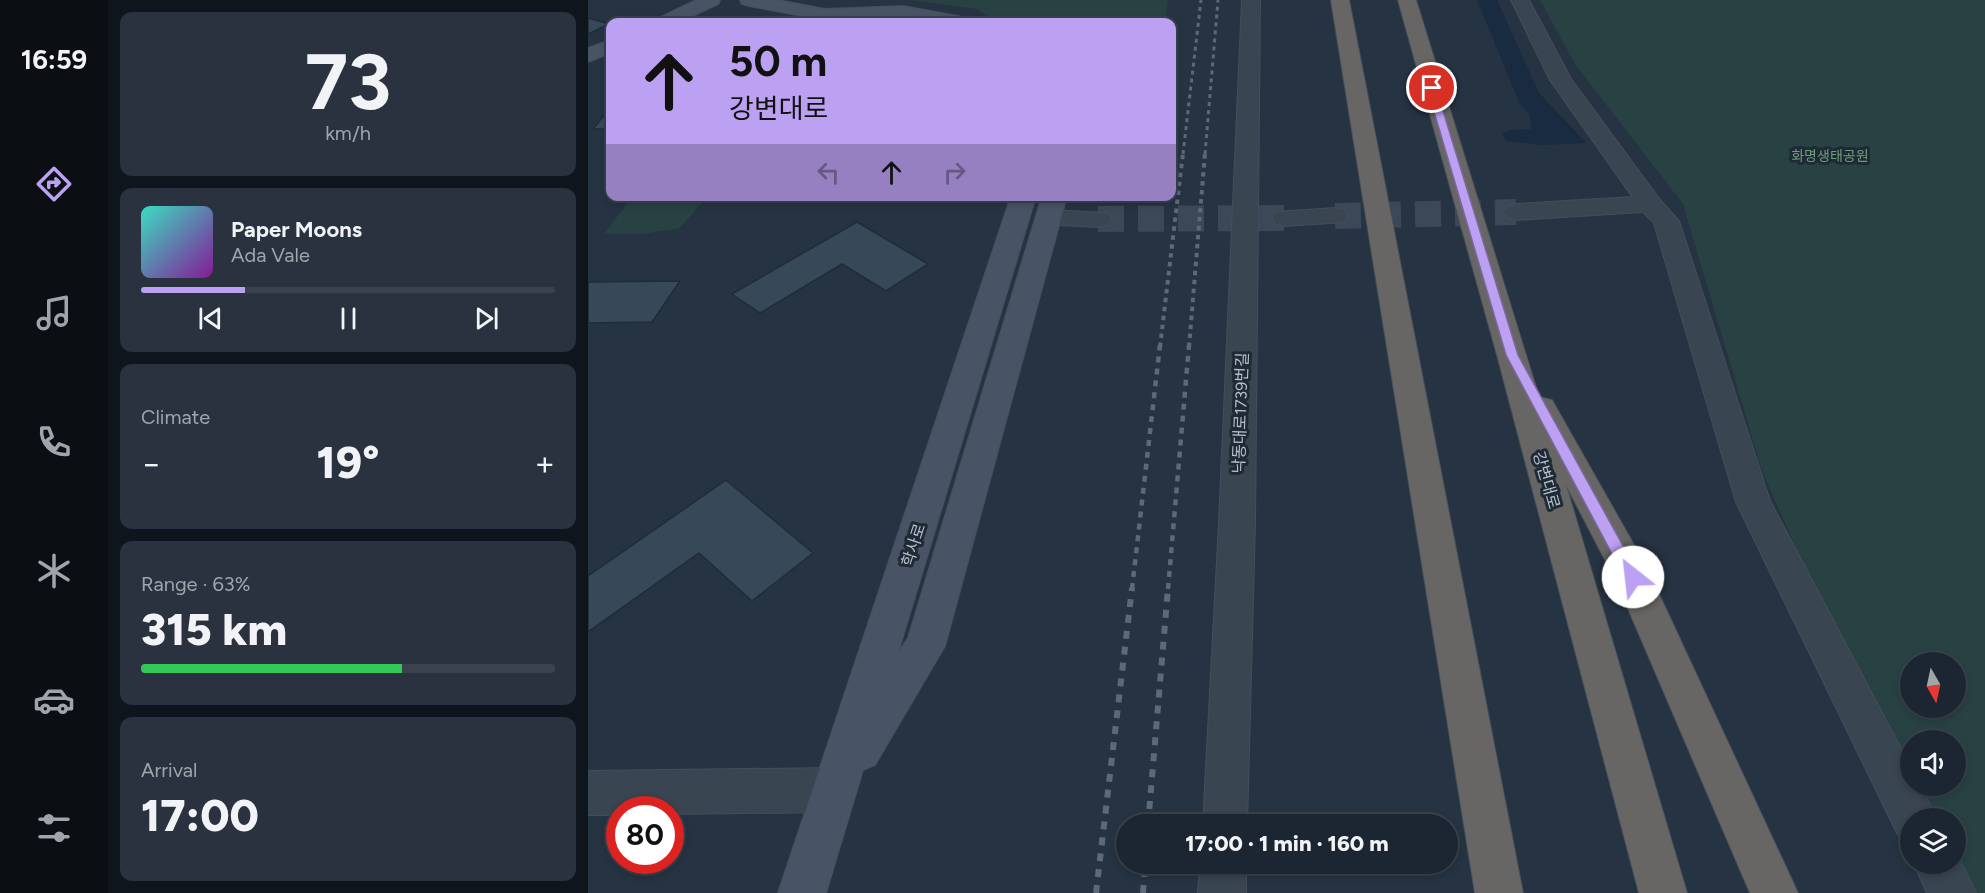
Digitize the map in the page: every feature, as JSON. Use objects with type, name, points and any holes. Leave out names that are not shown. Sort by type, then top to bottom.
[{"type":"highway","points":[[1340,0],[1499,893]]},
{"type":"highway","name":"강변대로","points":[[1407,0],[1512,355],[1663,893]]},
{"type":"highway","points":[[1512,355],[1633,577],[1774,893]]},
{"type":"main road","points":[[674,18],[711,0]]},
{"type":"main road","points":[[749,0],[839,18]]},
{"type":"main road","points":[[821,15],[903,12],[936,18]]},
{"type":"main road","points":[[588,56],[606,48]]},
{"type":"main road","name":"학사로","points":[[802,893],[835,790],[1043,204]]},
{"type":"street","name":"낙동대로1739번길","points":[[1225,814],[1237,523],[1251,0]]},
{"type":"street","points":[[1520,0],[1561,80],[1650,204],[1666,221],[1753,502],[1908,808]]},
{"type":"street","points":[[1043,204],[1098,219]]},
{"type":"street","points":[[1516,212],[1650,204]]},
{"type":"street","points":[[1285,218],[1335,216]]},
{"type":"street","points":[[588,793],[835,790]]},
{"type":"street","points":[[1222,893],[1223,874]]},
{"type":"street","points":[[1942,874],[1952,893]]},
{"type":"green space","points":[[909,0],[1168,0],[1166,18],[991,18],[976,9]]},
{"type":"green space","name":"화명생태공원","points":[[1540,0],[1985,0],[1985,893],[1948,893],[1953,874],[1966,874],[1966,808],[1910,808],[1905,796],[1966,796],[1966,730],[1900,730],[1900,785],[1762,471],[1683,204],[1575,64]]},
{"type":"green space","points":[[629,201],[704,201],[680,228],[643,234],[604,234]]},
{"type":"water","points":[[1477,0],[1497,0],[1539,93],[1586,143],[1540,145],[1506,141],[1502,134],[1510,130],[1531,129],[1530,116],[1519,102]]},
{"type":"building","points":[[588,18],[606,23],[606,25],[588,34]]},
{"type":"building","points":[[606,113],[606,129],[593,129]]},
{"type":"building","points":[[857,222],[928,264],[886,291],[842,264],[760,313],[732,294]]},
{"type":"building","points":[[680,281],[652,322],[588,323],[588,282]]},
{"type":"building","points":[[726,480],[813,553],[752,601],[699,553],[588,632],[588,576]]},
{"type":"tunnel","points":[[1335,216],[1516,212]]},
{"type":"tunnel","points":[[1098,219],[1285,218]]},
{"type":"railway","points":[[1183,154],[1201,0]]},
{"type":"railway","points":[[1205,154],[1218,0]]},
{"type":"railway","points":[[1160,347],[1183,153]]},
{"type":"railway","points":[[1189,347],[1205,153]]},
{"type":"railway","points":[[1132,589],[1160,345]]},
{"type":"railway","points":[[1168,589],[1189,345]]},
{"type":"railway","points":[[1096,893],[1132,588]]},
{"type":"railway","points":[[1149,814],[1168,588]]},
{"type":"railway","points":[[1143,893],[1144,874]]},
{"type":"route","points":[[1432,88],[1512,355],[1633,577]]}]
